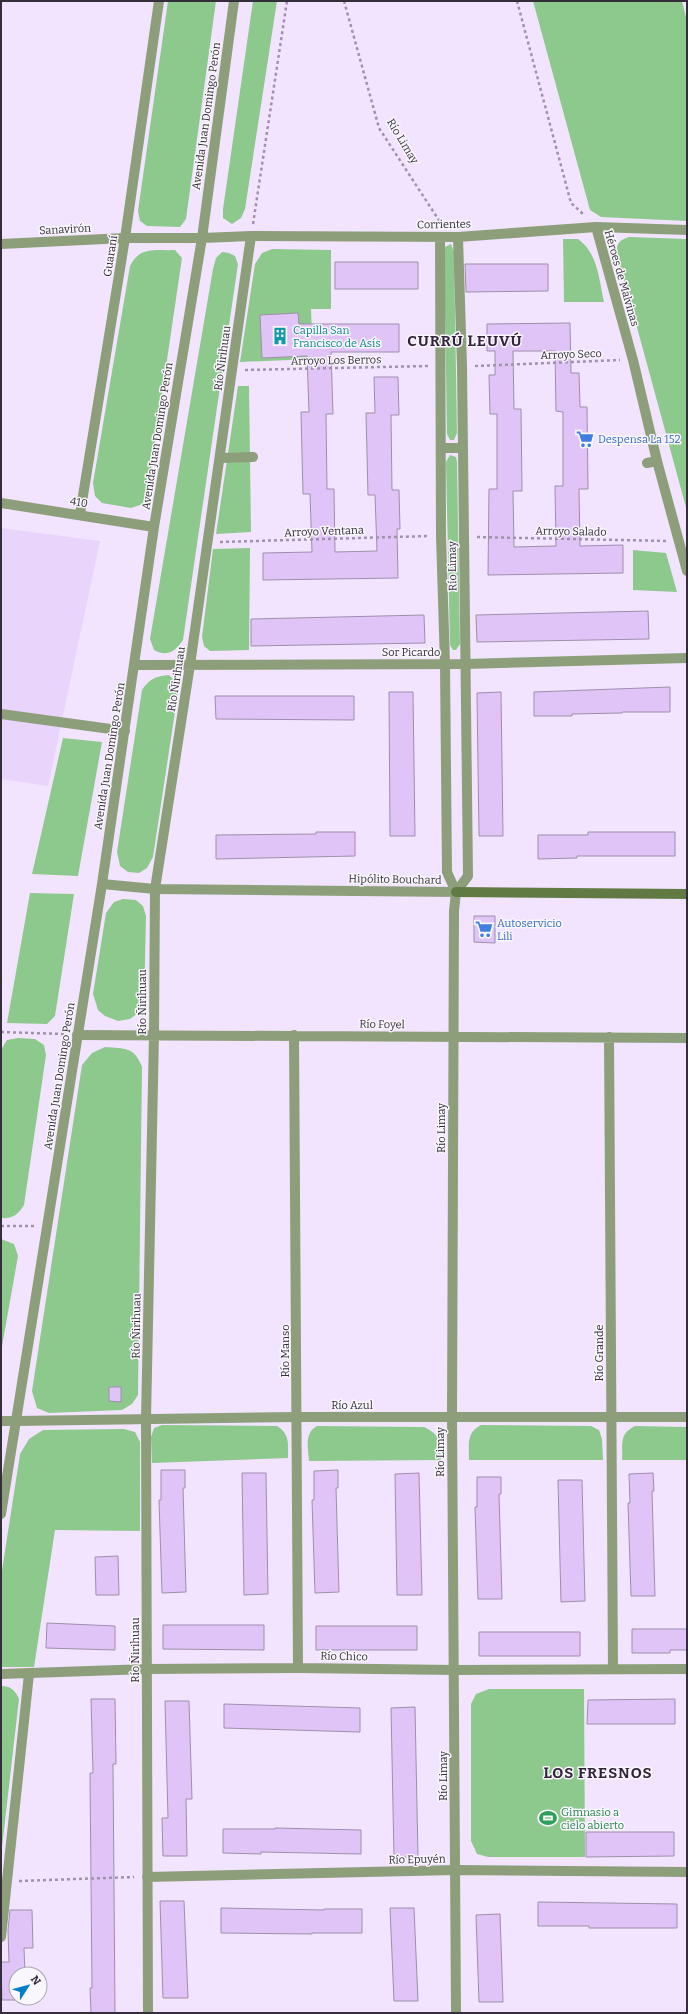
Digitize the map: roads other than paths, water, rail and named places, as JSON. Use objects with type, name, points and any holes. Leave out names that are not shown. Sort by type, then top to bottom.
[{"type":"main road","name":"Hipólito Bouchard","points":[[456,892],[687,894]]},
{"type":"street","name":"Guaraní","points":[[80,514],[125,238],[160,1]]},
{"type":"street","name":"Avenida Juan Domingo Perón","points":[[1,1514],[102,884],[154,527],[202,238],[234,1]]},
{"type":"street","name":"Corrientes","points":[[202,238],[251,236],[454,237],[596,227],[687,230]]},
{"type":"street","name":"Héroes de Malvinas","points":[[596,227],[633,360],[657,461],[687,572]]},
{"type":"street","name":"Río Ñirihuau","points":[[148,2013],[146,1419],[154,1035],[155,889],[208,543],[251,236]]},
{"type":"street","name":"Río Limay","points":[[440,237],[441,536],[445,664],[447,872],[456,892],[454,911],[452,1417],[456,2013]]},
{"type":"street","name":"Río Limay","points":[[454,237],[462,366],[468,876],[456,892]]},
{"type":"street","name":"Sanavirón","points":[[1,244],[125,238],[202,238]]},
{"type":"street","points":[[441,448],[463,448]]},
{"type":"street","points":[[220,458],[253,457]]},
{"type":"street","points":[[647,463],[657,461]]},
{"type":"street","name":"410","points":[[1,503],[80,514],[154,527]]},
{"type":"street","name":"Sor Picardo","points":[[135,665],[466,664],[687,658]]},
{"type":"street","points":[[1,714],[125,731]]},
{"type":"street","name":"Hipólito Bouchard","points":[[102,884],[155,889],[456,892]]},
{"type":"street","name":"Río Foyel","points":[[77,1035],[687,1038]]},
{"type":"street","name":"Río Manso","points":[[294,1035],[298,1668]]},
{"type":"street","name":"Río Grande","points":[[609,1037],[613,1668]]},
{"type":"street","name":"Río Azul","points":[[1,1421],[297,1417],[687,1417]]},
{"type":"street","name":"Río Chico","points":[[1,1674],[148,1669],[687,1669]]},
{"type":"street","points":[[1,1937],[30,1674]]},
{"type":"street","name":"Río Epuyén","points":[[147,1877],[456,1870],[687,1872]]},
{"type":"place","name":"Capilla San Francisco de Asís","points":[[280,336]]},
{"type":"place","name":"Despensa La 152","points":[[585,439]]},
{"type":"place","name":"Autoservicio Lili","points":[[484,929]]},
{"type":"place","name":"Gimnasio a cielo abierto","points":[[548,1818]]},
{"type":"district","name":"CURRÚ LEUVÚ","points":[[465,341]]},
{"type":"district","name":"LOS FRESNOS","points":[[598,1773]]}]
